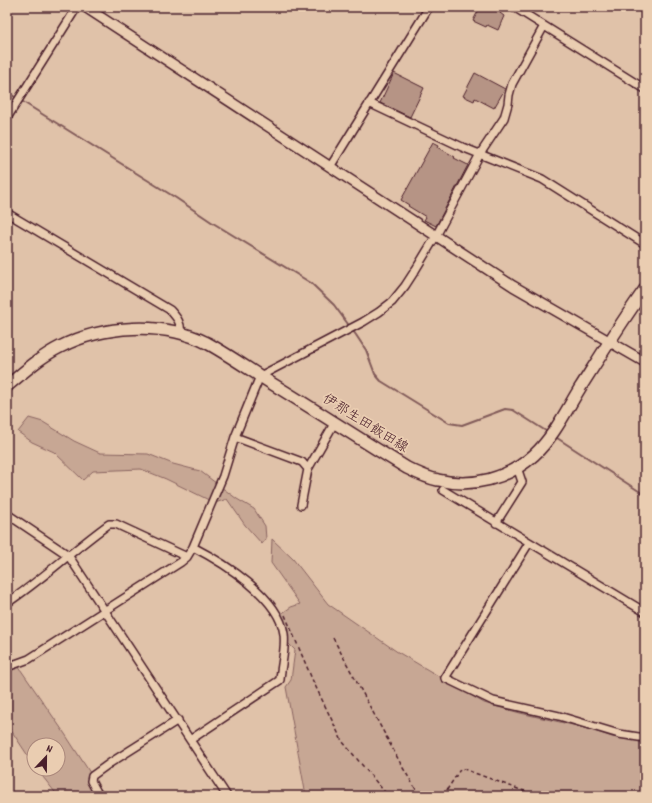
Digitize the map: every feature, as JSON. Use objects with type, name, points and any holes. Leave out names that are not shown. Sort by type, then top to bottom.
[{"type":"main road","name":"伊那生田飯田線","points":[[7,386],[49,353],[66,344],[91,335],[132,328],[150,329],[180,334],[206,343],[237,360],[407,468],[438,480],[475,483],[495,478],[517,467],[534,455],[547,440],[609,342],[645,289]]},
{"type":"street","points":[[7,118],[77,7]]},
{"type":"street","points":[[85,7],[513,286],[645,362]]},
{"type":"street","points":[[330,167],[429,7]]},
{"type":"street","points":[[514,7],[645,88]]},
{"type":"street","points":[[7,667],[29,659],[181,562],[187,556],[193,547],[223,476],[235,437],[260,376],[380,312],[392,302],[405,286],[436,236],[480,154],[504,118],[512,84],[544,26]]},
{"type":"street","points":[[369,104],[462,147],[542,179],[645,244]]},
{"type":"street","points":[[7,213],[170,310],[178,319],[181,327],[180,334]]},
{"type":"street","points":[[301,505],[308,468],[335,422]]},
{"type":"street","points":[[235,437],[302,462],[308,468]]},
{"type":"street","points":[[496,523],[522,482],[517,467]]},
{"type":"street","points":[[443,490],[645,612]]},
{"type":"street","points":[[7,514],[68,555],[178,720],[226,796]]},
{"type":"street","points":[[7,603],[30,587],[68,555],[109,524],[116,524],[187,556]]},
{"type":"street","points":[[529,543],[445,678],[493,702],[559,716],[619,734],[645,738]]},
{"type":"street","points":[[190,740],[280,680],[284,634],[276,613],[265,598],[232,570],[193,547]]},
{"type":"street","points":[[99,796],[91,781],[92,776],[178,720]]},
{"type":"path","points":[[283,612],[287,617],[312,679],[342,741],[388,796]]},
{"type":"path","points":[[332,638],[403,768],[420,796]]},
{"type":"path","points":[[443,796],[461,768],[518,790],[540,796]]},
{"type":"shaded area","points":[[29,418],[43,422],[74,441],[100,453],[148,454],[173,464],[200,471],[237,499],[254,509],[265,526],[266,539],[262,544],[245,525],[227,499],[215,503],[166,479],[141,469],[93,471],[83,480],[54,452],[32,442],[18,432]]},
{"type":"shaded area","points":[[272,539],[293,559],[328,604],[396,651],[484,703],[586,728],[612,737],[645,742],[645,796],[306,796],[286,687],[291,680],[295,650],[288,643],[281,614],[291,607],[300,604],[271,563]]},
{"type":"shaded area","points":[[7,650],[65,734],[105,796],[58,796],[43,777],[66,777],[66,737],[26,737],[26,753],[7,724]]},
{"type":"building","points":[[480,7],[503,7],[500,13],[504,16],[498,30],[487,25],[486,27],[473,21]]},
{"type":"building","points":[[394,73],[424,88],[410,117],[380,103]]},
{"type":"building","points":[[475,73],[505,89],[494,108],[475,98],[474,101],[463,96]]},
{"type":"building","points":[[433,142],[439,145],[438,147],[455,157],[454,158],[468,165],[436,226],[424,220],[426,217],[401,200]]},
{"type":"waterway","points":[[7,92],[176,198],[213,223],[311,283],[334,305],[356,335],[366,350],[375,374],[381,381],[449,423],[462,425],[505,409],[513,410],[549,433]]},
{"type":"waterway","points":[[554,436],[645,495]]}]
